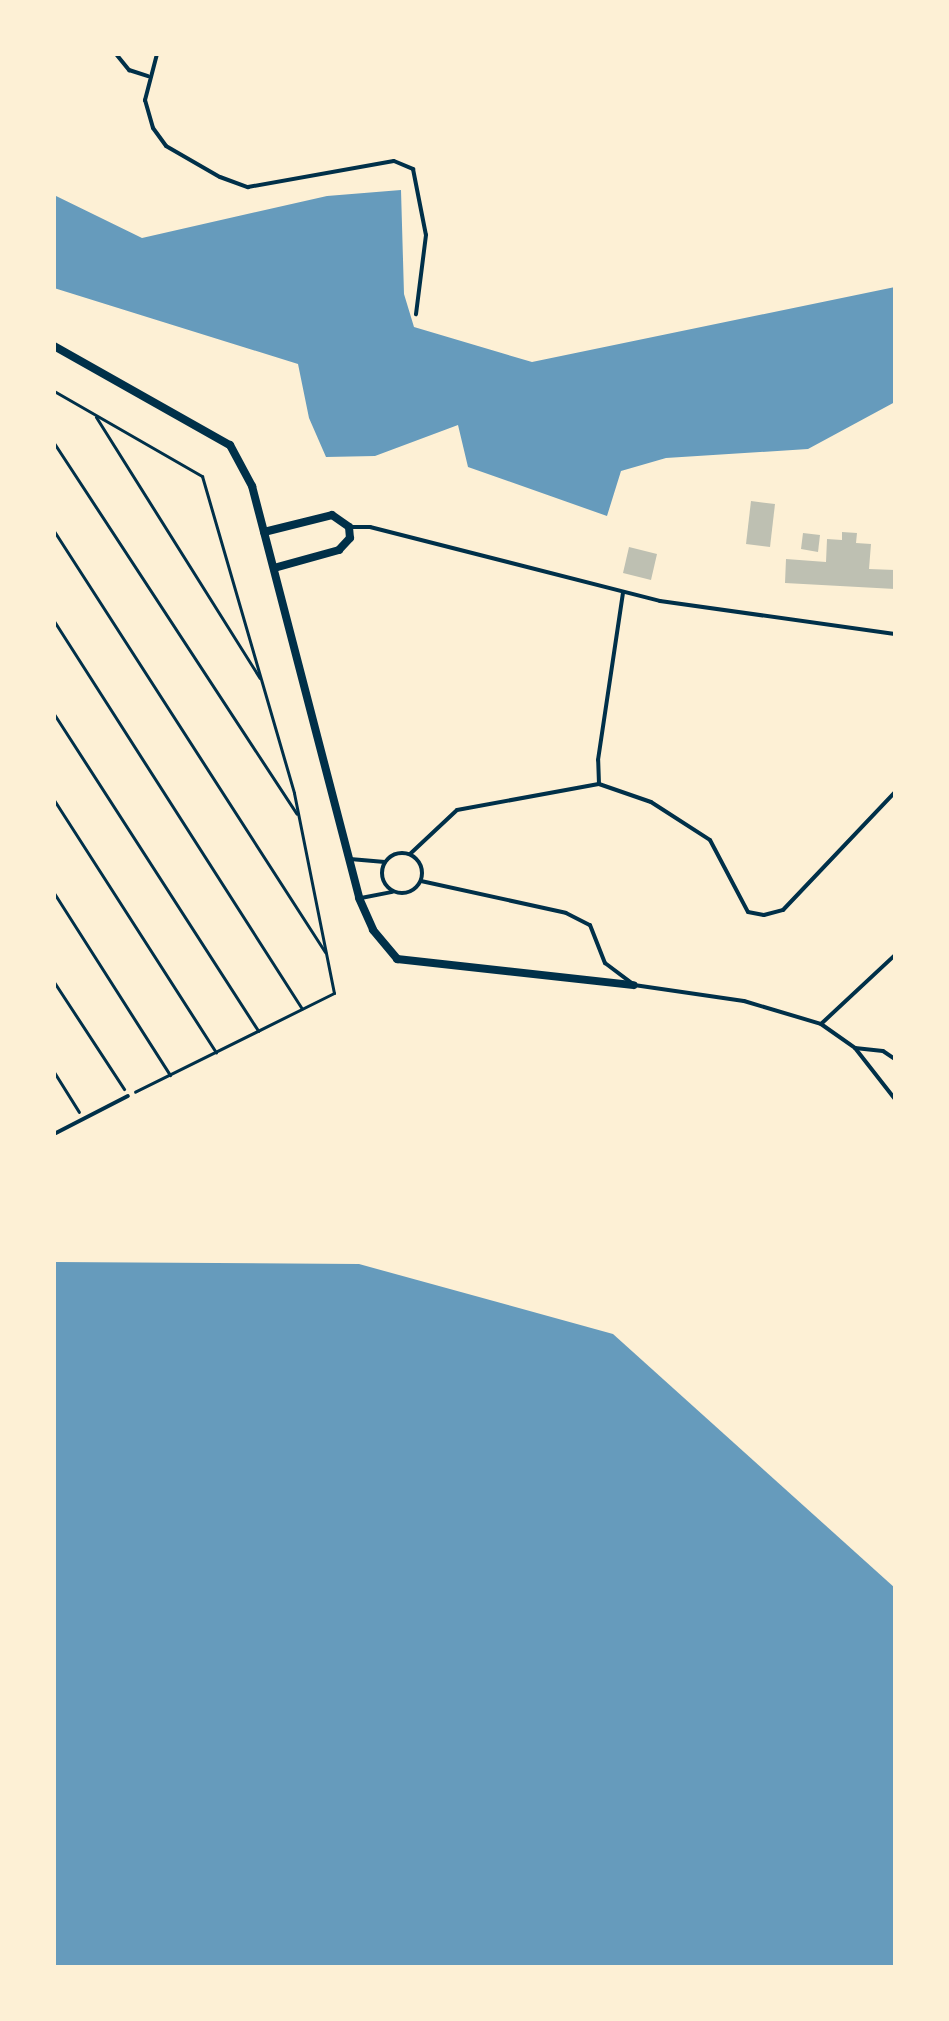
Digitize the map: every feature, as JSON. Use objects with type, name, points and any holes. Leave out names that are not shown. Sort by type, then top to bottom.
[{"type":"street","points":[[54,346],[230,445],[252,486],[359,898],[373,930],[397,959],[434,966],[634,985]]},
{"type":"street","points":[[264,532],[332,515],[349,527],[350,538],[339,550],[274,568]]},
{"type":"lane","points":[[116,54],[129,70],[148,76]]},
{"type":"lane","points":[[157,54],[148,76],[145,100],[166,146],[248,187],[394,161],[413,169],[426,235],[416,314]]},
{"type":"lane","points":[[349,527],[370,527],[623,593],[895,634]]},
{"type":"lane","points":[[599,784],[598,760],[623,593]]},
{"type":"lane","points":[[410,854],[457,810],[599,784],[651,802],[710,840],[748,912],[764,915],[783,910],[895,792]]},
{"type":"lane","points":[[394,892],[382,879],[385,862],[396,853],[410,854],[420,864],[421,881]]},
{"type":"lane","points":[[348,859],[385,862]]},
{"type":"lane","points":[[359,898],[394,892],[408,893],[421,881]]},
{"type":"lane","points":[[421,881],[566,913],[590,925],[605,963],[634,985],[744,1001],[821,1024],[855,1048],[895,1099]]},
{"type":"lane","points":[[821,1024],[895,955]]},
{"type":"lane","points":[[855,1048],[883,1051],[895,1059]]},
{"type":"lane","points":[[54,1134],[128,1096]]},
{"type":"path","points":[[54,391],[202,476],[299,817],[334,993],[128,1096],[54,982]]},
{"type":"path","points":[[94,414],[262,681]]},
{"type":"path","points":[[54,443],[299,817]]},
{"type":"path","points":[[54,531],[327,955]]},
{"type":"path","points":[[54,621],[302,1009]]},
{"type":"path","points":[[54,714],[258,1031]]},
{"type":"path","points":[[54,800],[216,1052]]},
{"type":"path","points":[[54,893],[170,1075]]},
{"type":"path","points":[[54,1072],[83,1119]]},
{"type":"water","points":[[401,190],[404,294],[414,327],[532,362],[895,287],[895,402],[808,449],[666,458],[621,471],[607,516],[468,467],[458,425],[375,456],[326,457],[309,418],[298,364],[54,288],[54,195],[142,238],[327,196]]},
{"type":"water","points":[[54,1262],[359,1264],[613,1334],[895,1588],[895,1967],[54,1967]]},
{"type":"building","points":[[751,501],[775,504],[770,547],[746,544]]},
{"type":"building","points":[[842,532],[857,533],[856,543],[871,544],[869,569],[895,570],[895,589],[785,583],[786,559],[826,562],[827,539],[842,540]]},
{"type":"building","points":[[803,533],[820,535],[818,552],[801,549]]},
{"type":"building","points":[[629,547],[657,554],[651,580],[623,573]]}]
